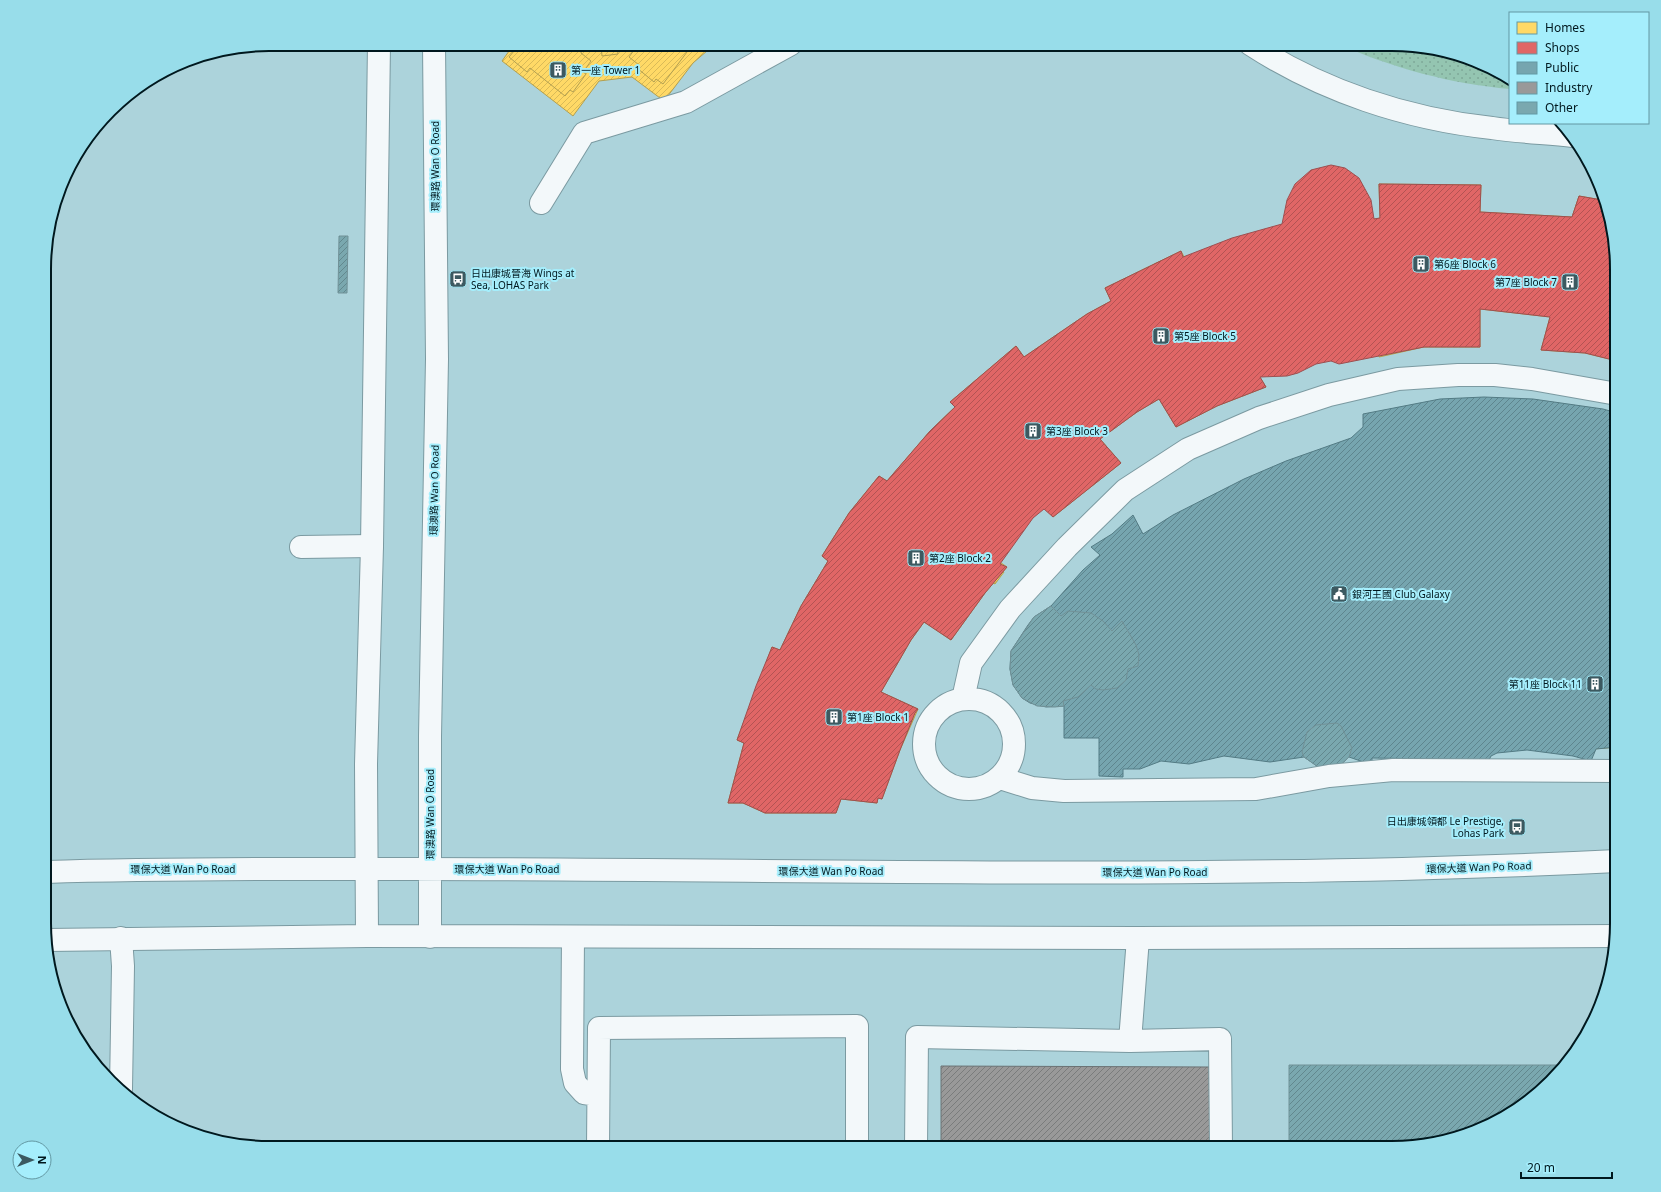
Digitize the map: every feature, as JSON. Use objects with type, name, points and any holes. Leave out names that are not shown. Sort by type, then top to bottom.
[{"type":"main road","points":[[367,936],[366,764],[372,546],[379,51]]},
{"type":"main road","name":"環澳路 Wan O Road","points":[[430,937],[430,736],[437,359],[434,51]]},
{"type":"main road","points":[[541,203],[584,133],[686,102],[778,51]]},
{"type":"main road","points":[[1262,51],[1303,74],[1348,94],[1395,110],[1443,121],[1485,128],[1564,135]]},
{"type":"main road","points":[[1541,132],[1557,126]]},
{"type":"main road","points":[[963,699],[971,663],[1010,609],[1067,547],[1125,490],[1188,449],[1259,418],[1329,395],[1398,379],[1495,376],[1532,379],[1610,393]]},
{"type":"main road","points":[[301,547],[372,546]]},
{"type":"main road","points":[[963,699],[977,700],[991,705],[1002,713],[1010,725],[1014,739],[1013,753],[1008,766],[1000,778],[987,786],[972,790],[956,788],[943,781],[932,771],[925,756],[923,741],[927,726],[936,713],[948,704],[963,699]]},
{"type":"main road","points":[[1000,778],[1032,788],[1064,791],[1256,789],[1329,776],[1393,770],[1610,771]]},
{"type":"main road","name":"環保大道 Wan Po Road","points":[[51,872],[126,869],[430,869],[1142,872],[1500,867],[1610,861]]},
{"type":"main road","points":[[51,940],[367,936],[1138,938],[1610,936]]},
{"type":"main road","points":[[573,937],[572,1069],[575,1083],[584,1093],[598,1095]]},
{"type":"main road","points":[[121,938],[123,966],[121,1083]]},
{"type":"main road","points":[[1130,1041],[1138,938]]},
{"type":"main road","points":[[598,1141],[599,1028],[857,1026],[857,1141]]},
{"type":"main road","points":[[916,1141],[917,1037],[1130,1041],[1220,1039],[1220,1141]]},
{"type":"green space","points":[[1354,51],[1406,51],[1448,58],[1488,73],[1509,85],[1509,89],[1488,87],[1422,74]]},
{"type":"building: Homes","points":[[509,51],[707,51],[693,63],[664,101],[632,77],[599,81],[573,116],[502,61]]},
{"type":"building: Homes","name":"第一座 Tower 1","points":[[514,51],[581,51],[581,53],[591,61],[583,72],[586,74],[573,92],[570,90],[565,96],[530,68],[527,72],[509,57]]},
{"type":"building: Homes","name":"第一座 Tower 1","points":[[602,51],[618,51],[618,54],[602,56]]},
{"type":"building: Homes","name":"第一座 Tower 1","points":[[633,51],[688,51],[663,84],[656,79],[654,82],[637,68],[639,65],[629,57]]},
{"type":"building: Homes","points":[[1379,184],[1481,185],[1480,212],[1572,217],[1579,196],[1598,199],[1606,226],[1610,255],[1610,359],[1585,353],[1541,350],[1550,317],[1480,309],[1480,347],[1424,347],[1379,357],[1379,304],[1327,312],[1327,228],[1380,218]]},
{"type":"building: Homes","name":"第6座 Block 6","points":[[1386,185],[1402,185],[1404,195],[1413,195],[1415,199],[1419,199],[1419,204],[1440,203],[1440,200],[1445,199],[1445,195],[1457,194],[1457,186],[1473,186],[1473,200],[1464,202],[1464,206],[1473,206],[1473,224],[1469,227],[1472,232],[1479,232],[1480,227],[1483,225],[1487,225],[1492,231],[1522,231],[1522,260],[1471,260],[1472,262],[1480,262],[1481,266],[1497,265],[1498,275],[1501,275],[1501,266],[1510,266],[1510,273],[1520,273],[1519,292],[1509,291],[1509,294],[1489,294],[1488,298],[1485,299],[1479,298],[1478,293],[1473,293],[1473,322],[1464,322],[1464,328],[1472,328],[1472,343],[1458,343],[1457,333],[1445,333],[1444,328],[1440,328],[1439,323],[1418,323],[1418,328],[1414,328],[1414,332],[1401,333],[1401,342],[1385,342],[1385,327],[1394,327],[1394,322],[1385,322],[1385,301],[1389,299],[1383,292],[1378,293],[1376,300],[1368,298],[1367,293],[1358,293],[1358,299],[1333,300],[1333,290],[1343,290],[1345,286],[1330,285],[1330,273],[1336,272],[1336,264],[1386,264],[1386,258],[1337,258],[1336,230],[1368,231],[1371,225],[1379,226],[1379,232],[1384,232],[1389,229],[1386,224],[1386,205],[1395,205],[1394,199],[1386,199]]},
{"type":"building: Homes","name":"第7座 Block 7","points":[[1591,208],[1602,210],[1602,216],[1604,216],[1606,226],[1610,255],[1610,350],[1607,349],[1607,345],[1604,344],[1605,338],[1597,336],[1596,338],[1588,337],[1587,341],[1582,340],[1581,343],[1571,342],[1569,346],[1555,342],[1562,317],[1574,318],[1574,314],[1569,312],[1569,305],[1563,302],[1558,308],[1553,307],[1550,304],[1550,300],[1531,296],[1531,293],[1521,288],[1527,264],[1539,267],[1538,275],[1541,275],[1543,269],[1564,274],[1565,269],[1550,264],[1550,256],[1548,256],[1547,264],[1537,262],[1538,255],[1529,254],[1533,234],[1544,237],[1544,234],[1563,239],[1574,237],[1573,242],[1578,244],[1589,240],[1594,241],[1595,236],[1582,232],[1584,221],[1587,222]]},
{"type":"building: Homes","points":[[1181,251],[1191,270],[1238,253],[1277,325],[1237,340],[1266,387],[1217,406],[1176,427],[1159,399],[1137,412],[1100,439],[1121,463],[1053,517],[1030,493],[979,548],[1007,567],[985,593],[951,640],[924,622],[911,640],[881,692],[918,709],[900,750],[882,799],[878,798],[877,803],[841,799],[836,813],[765,813],[743,803],[728,803],[744,743],[737,740],[772,647],[780,650],[801,606],[828,561],[822,556],[849,513],[879,476],[887,481],[930,431],[955,407],[950,402],[1016,346],[1024,357],[1087,314],[1111,301],[1105,288]]},
{"type":"building: Homes","name":"第5座 Block 5","points":[[1178,254],[1188,274],[1178,280],[1180,284],[1188,280],[1189,283],[1201,279],[1199,276],[1202,270],[1208,269],[1212,272],[1227,262],[1230,264],[1237,260],[1246,276],[1238,280],[1242,286],[1214,302],[1217,307],[1235,297],[1239,305],[1243,304],[1238,295],[1245,291],[1249,297],[1258,293],[1266,308],[1258,313],[1259,315],[1241,325],[1241,331],[1239,334],[1233,334],[1231,329],[1227,331],[1225,339],[1228,341],[1231,340],[1242,357],[1234,362],[1236,366],[1243,362],[1251,376],[1238,383],[1233,374],[1216,380],[1213,375],[1195,385],[1197,390],[1194,394],[1184,400],[1189,409],[1176,417],[1169,405],[1176,400],[1173,396],[1164,398],[1156,382],[1159,380],[1159,376],[1152,374],[1148,375],[1149,382],[1147,385],[1140,385],[1137,383],[1122,392],[1120,390],[1112,394],[1102,379],[1111,375],[1107,367],[1114,364],[1119,373],[1123,371],[1119,361],[1136,353],[1134,348],[1117,358],[1112,349],[1109,351],[1114,360],[1106,364],[1103,358],[1094,362],[1085,346],[1094,341],[1093,338],[1110,330],[1109,327],[1113,321],[1120,322],[1122,325],[1130,322],[1129,312],[1135,309],[1132,304],[1122,310],[1112,286],[1121,280],[1124,285],[1134,280],[1136,282],[1139,281],[1143,288],[1150,284],[1148,280],[1156,275],[1152,269],[1155,267],[1154,264]]},
{"type":"building: Homes","name":"第3座 Block 3","points":[[1078,353],[1090,366],[1083,372],[1095,386],[1100,381],[1112,395],[1105,401],[1107,403],[1092,416],[1094,419],[1093,425],[1089,427],[1083,423],[1081,425],[1081,435],[1084,438],[1078,443],[1084,447],[1093,439],[1109,460],[1100,468],[1097,464],[1089,472],[1085,469],[1081,471],[1077,468],[1063,479],[1068,485],[1066,487],[1068,489],[1059,497],[1062,502],[1053,510],[1035,491],[1045,482],[1041,478],[1034,481],[1031,478],[1020,479],[1024,485],[1019,490],[1015,490],[1012,487],[999,501],[996,500],[991,506],[976,494],[984,486],[978,482],[985,475],[992,482],[995,480],[989,473],[1002,460],[999,457],[985,470],[978,464],[975,466],[982,473],[975,479],[970,474],[964,479],[952,465],[958,459],[957,457],[971,444],[970,440],[973,435],[979,435],[982,438],[985,435],[984,426],[989,420],[986,417],[976,424],[961,404],[969,396],[973,399],[981,392],[984,394],[985,392],[991,397],[1005,384],[1000,378],[1003,376],[1000,374],[1009,367],[1006,363],[1014,355],[1023,365],[1034,373],[1023,382],[1028,386],[1034,381],[1042,382],[1046,380],[1044,378],[1044,371],[1050,369],[1053,370],[1068,357],[1072,359]]},
{"type":"building: Homes","name":"第2座 Block 2","points":[[941,467],[966,484],[960,492],[952,488],[951,491],[957,497],[937,523],[940,526],[945,519],[948,520],[956,508],[963,514],[966,510],[958,504],[963,497],[968,501],[974,493],[988,505],[983,513],[986,514],[974,530],[977,537],[974,541],[969,542],[965,539],[965,547],[967,550],[971,548],[988,559],[983,567],[987,570],[992,563],[1004,572],[995,584],[987,579],[979,589],[977,587],[974,591],[969,588],[964,596],[959,594],[955,601],[960,605],[958,608],[961,610],[954,620],[956,622],[948,632],[937,625],[945,615],[940,611],[932,622],[924,615],[925,612],[916,612],[914,615],[918,620],[917,624],[913,627],[907,627],[896,642],[894,640],[889,648],[872,638],[877,629],[871,626],[877,618],[885,625],[888,622],[879,615],[889,603],[886,601],[892,594],[890,591],[868,623],[861,620],[859,622],[864,629],[859,635],[844,626],[835,618],[853,593],[851,589],[852,584],[856,582],[862,583],[864,576],[863,574],[856,575],[843,564],[847,557],[844,555],[838,560],[826,553],[835,539],[843,545],[850,535],[855,533],[861,536],[873,518],[868,515],[870,511],[868,509],[875,500],[867,494],[877,481],[889,489],[883,497],[887,500],[893,493],[909,504],[909,508],[920,508],[914,500],[915,496],[923,493]]},
{"type":"building: Homes","name":"第11座 Block 11","points":[[1610,618],[1610,748],[1568,751],[1551,646],[1594,636],[1592,624]]},
{"type":"building: Homes","name":"第1座 Block 1","points":[[832,624],[859,636],[856,643],[848,642],[847,645],[853,648],[838,682],[841,683],[846,674],[849,675],[854,661],[863,663],[864,661],[856,656],[859,649],[866,651],[870,642],[886,651],[882,659],[885,661],[878,678],[881,686],[879,691],[871,690],[872,700],[878,697],[898,705],[894,713],[899,715],[903,707],[915,712],[909,726],[901,723],[891,738],[884,736],[876,756],[883,758],[881,762],[884,764],[879,776],[888,780],[883,794],[869,788],[872,780],[867,778],[864,786],[844,778],[845,773],[838,773],[835,777],[839,781],[839,786],[837,789],[830,789],[829,793],[835,796],[829,811],[818,806],[815,812],[803,808],[806,802],[798,798],[810,771],[806,770],[789,809],[780,806],[778,811],[767,807],[772,794],[768,792],[764,801],[754,797],[764,774],[771,777],[774,769],[769,763],[774,757],[779,758],[781,753],[777,745],[772,748],[741,734],[745,719],[752,723],[762,707],[768,709],[776,689],[770,687],[771,683],[769,681],[774,669],[766,667],[772,653],[784,657],[781,666],[783,667],[785,667],[788,659],[808,666],[807,672],[817,668],[812,657],[815,653],[820,653]]},
{"type":"building: Homes","name":"第11座 Block 11","points":[[1610,629],[1610,736],[1607,736],[1608,741],[1587,745],[1585,741],[1574,743],[1572,729],[1575,728],[1573,719],[1577,719],[1577,712],[1574,710],[1570,688],[1573,687],[1572,680],[1565,681],[1565,674],[1560,675],[1559,659],[1569,657],[1569,652],[1591,648],[1593,653],[1605,652],[1603,637],[1607,637],[1606,630]]},
{"type":"building: Shops","points":[[1331,165],[1345,168],[1359,178],[1371,200],[1374,219],[1380,218],[1379,184],[1481,185],[1480,212],[1572,217],[1579,196],[1598,199],[1606,226],[1610,255],[1610,359],[1585,353],[1541,350],[1550,317],[1480,309],[1480,347],[1424,347],[1339,364],[1331,361],[1316,364],[1298,373],[1287,376],[1260,377],[1266,387],[1217,406],[1176,427],[1159,399],[1137,412],[1100,439],[1121,463],[1053,517],[1044,509],[1033,518],[1000,564],[1007,567],[985,593],[951,640],[924,622],[911,640],[881,692],[918,709],[900,750],[882,799],[878,798],[877,803],[841,799],[836,813],[765,813],[743,803],[728,803],[744,743],[737,740],[756,686],[772,647],[780,650],[801,606],[828,561],[822,556],[849,513],[879,476],[887,481],[930,431],[955,407],[950,402],[1016,346],[1024,357],[1087,314],[1111,301],[1105,288],[1181,251],[1183,257],[1232,238],[1282,224],[1287,200],[1295,184],[1311,170]]},
{"type":"building: Public","name":"銀河王國 Club Galaxy","points":[[1484,397],[1533,399],[1610,411],[1610,748],[1596,749],[1591,761],[1573,756],[1527,750],[1497,753],[1491,756],[1489,760],[1372,758],[1372,765],[1349,757],[1335,770],[1324,771],[1304,757],[1270,762],[1224,756],[1189,764],[1161,761],[1140,769],[1123,769],[1123,777],[1099,776],[1099,738],[1064,738],[1064,706],[1046,707],[1030,703],[1022,698],[1013,685],[1010,669],[1011,651],[1028,625],[1034,617],[1051,606],[1083,570],[1100,555],[1091,547],[1112,534],[1133,515],[1143,534],[1173,515],[1244,479],[1286,461],[1351,438],[1363,427],[1363,414],[1440,399]]},
{"type":"building: Industry","points":[[941,1066],[1210,1067],[1210,1141],[941,1141]]},
{"type":"building: Other","points":[[339,236],[348,236],[347,293],[338,293]]},
{"type":"building: Other","points":[[1051,606],[1061,616],[1068,611],[1091,613],[1103,621],[1112,631],[1122,621],[1136,645],[1139,655],[1138,666],[1128,669],[1126,680],[1117,688],[1103,690],[1096,689],[1091,685],[1078,697],[1063,701],[1064,706],[1037,706],[1022,698],[1013,685],[1010,669],[1011,651],[1034,617]]},
{"type":"building: Other","points":[[1337,723],[1341,726],[1352,748],[1349,757],[1335,770],[1324,771],[1304,757],[1302,752],[1307,732],[1316,725]]},
{"type":"building: Other","points":[[1289,1065],[1558,1065],[1536,1087],[1501,1112],[1488,1119],[1448,1134],[1406,1141],[1289,1141]]},
{"type":"place","name":"第一座 Tower 1","points":[[558,70]]},
{"type":"place","name":"第6座 Block 6","points":[[1421,264]]},
{"type":"place","name":"日出康城晉海 Wings at Sea, LOHAS Park","points":[[458,279]]},
{"type":"place","name":"第7座 Block 7","points":[[1570,282]]},
{"type":"place","name":"第5座 Block 5","points":[[1161,336]]},
{"type":"place","name":"第3座 Block 3","points":[[1033,431]]},
{"type":"place","name":"第2座 Block 2","points":[[916,558]]},
{"type":"place","name":"銀河王國 Club Galaxy","points":[[1339,594]]},
{"type":"place","name":"第11座 Block 11","points":[[1595,684]]},
{"type":"place","name":"第1座 Block 1","points":[[834,717]]},
{"type":"place","name":"日出康城領都 Le Prestige, Lohas Park","points":[[1517,827]]}]
